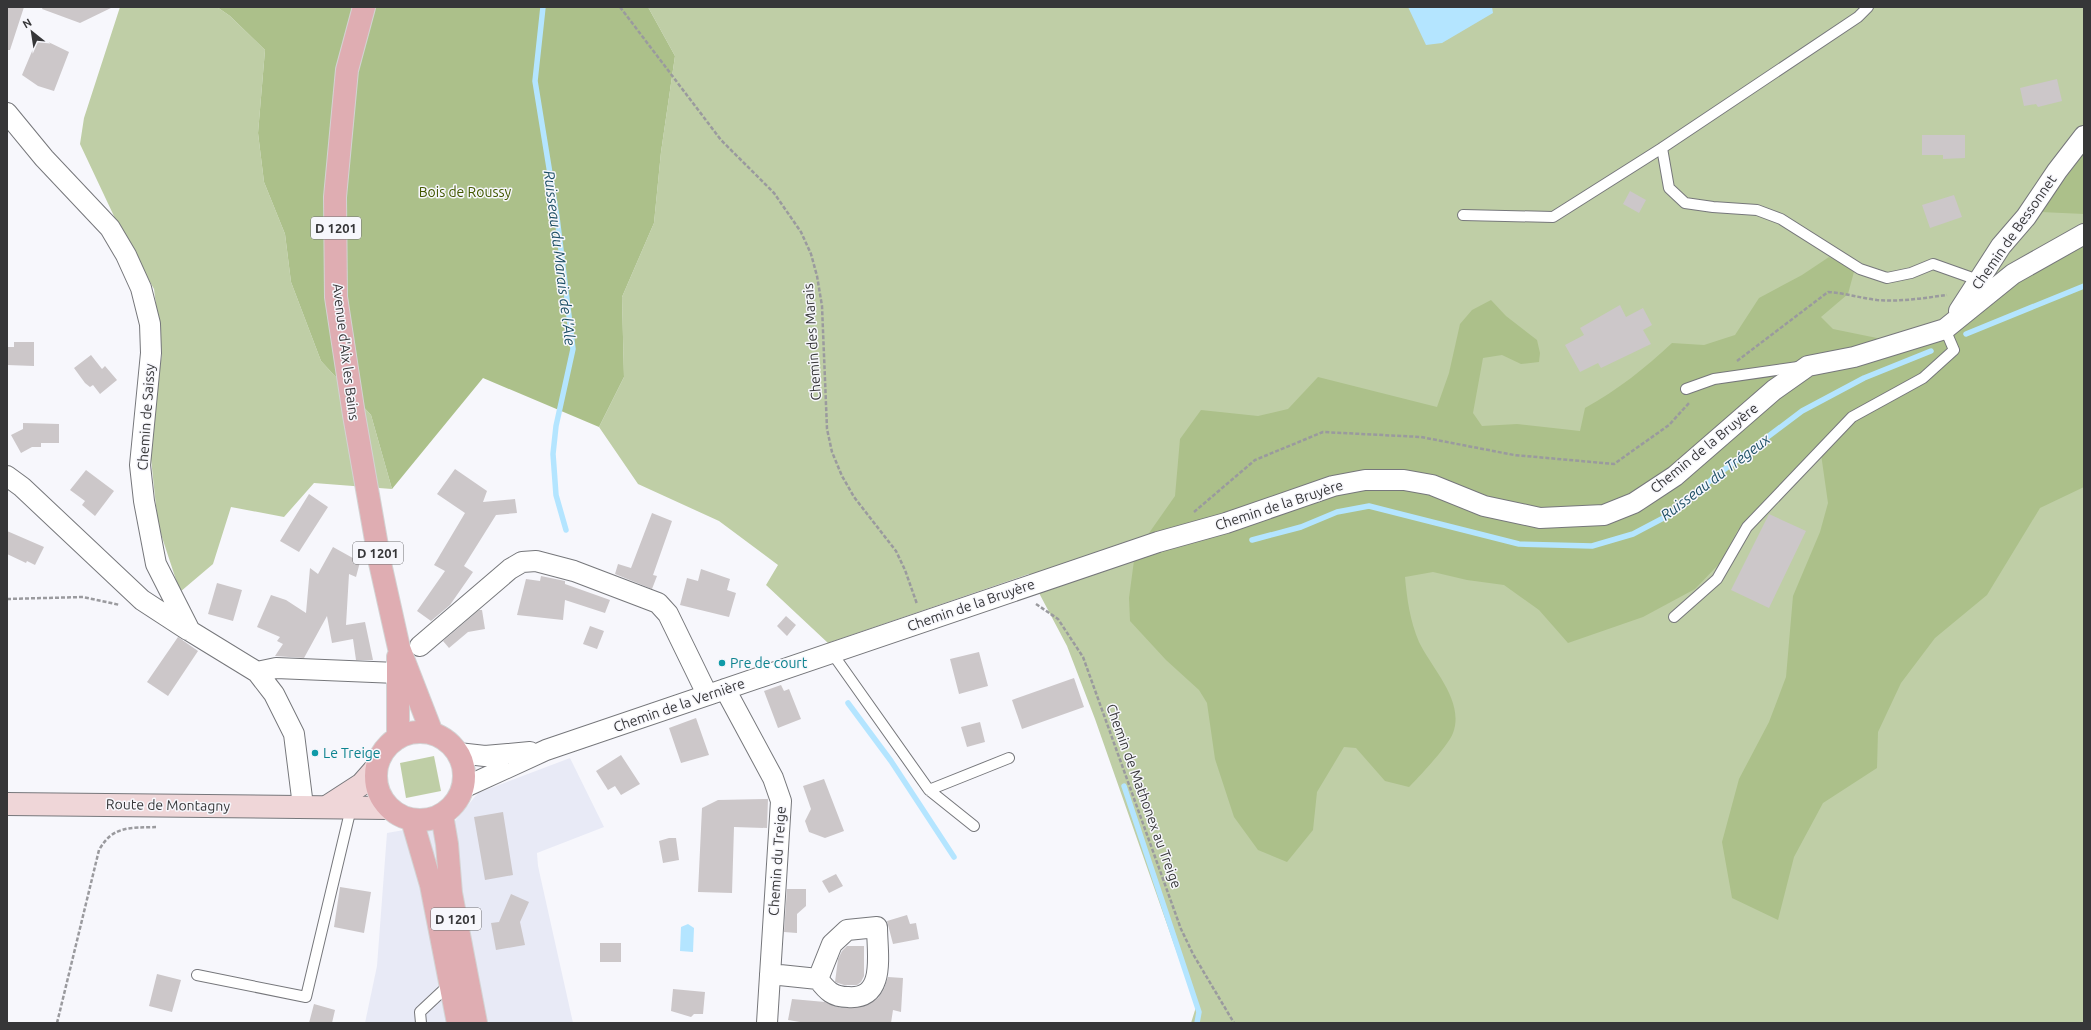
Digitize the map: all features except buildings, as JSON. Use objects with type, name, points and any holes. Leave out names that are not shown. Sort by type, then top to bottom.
[{"type":"main road","name":"Avenue d'Aix les Bains","points":[[364,7],[348,70],[335,197],[336,297],[365,480],[380,563],[410,647]]},
{"type":"main road","name":"D 1201","points":[[398,738],[397,673],[410,647]]},
{"type":"main road","name":"D 1201","points":[[410,647],[432,733]]},
{"type":"main road","points":[[414,732],[432,733],[443,738],[453,746],[458,753],[464,767],[465,781],[461,795],[453,806],[442,815],[422,821],[399,816],[388,808],[380,796],[376,782],[376,768],[388,745],[398,738],[414,732]]},
{"type":"main road","name":"D 1201","points":[[442,815],[447,844],[451,893],[476,1023]]},
{"type":"main road","name":"D 1201","points":[[412,820],[431,885],[458,1023]]},
{"type":"street","name":"Chemin de Saissy","points":[[7,113],[44,158],[110,228],[126,255],[140,288],[150,324],[151,353],[140,465],[144,501],[156,564],[190,631]]},
{"type":"street","name":"Chemin de Bessonnet","points":[[1945,329],[2001,246],[2026,217],[2084,136]]},
{"type":"street","name":"Chemin de la Bruyère","points":[[813,659],[1158,542],[1226,523],[1333,486],[1365,480],[1404,480],[1432,485],[1484,506],[1540,518],[1604,515],[1634,503],[1674,476],[1774,390],[1808,366],[1854,357],[1945,329],[2013,274],[2084,234]]},
{"type":"street","points":[[7,476],[22,487],[142,600],[257,672],[274,694],[294,734],[303,806]]},
{"type":"street","points":[[410,647],[510,569],[522,562],[536,561],[574,571],[658,604],[668,614],[716,692]]},
{"type":"street","name":"Chemin de la Vernière","points":[[463,788],[546,750],[813,659]]},
{"type":"street","points":[[257,672],[276,668],[397,673]]},
{"type":"street","name":"Chemin du Treige","points":[[716,692],[773,778],[781,801],[767,1023]]},
{"type":"street","name":"Chemin de la Vernière","points":[[458,753],[485,756],[546,750]]},
{"type":"street","points":[[328,806],[362,784],[376,768]]},
{"type":"street","name":"Route de Montagny","points":[[7,804],[328,806],[351,808],[388,808]]},
{"type":"street","points":[[770,974],[818,979]]},
{"type":"lane","points":[[1463,215],[1553,217],[1662,148],[1858,17],[1868,7]]},
{"type":"lane","points":[[1662,148],[1669,188],[1685,203],[1713,207],[1757,210],[1781,219],[1860,269],[1887,278],[1911,273],[1933,264],[1975,286]]},
{"type":"lane","points":[[1674,617],[1717,579],[1747,527],[1852,417],[1923,378],[1954,350],[1945,329]]},
{"type":"lane","points":[[1686,389],[1714,378],[1808,366]]},
{"type":"lane","points":[[832,653],[929,790],[974,826]]},
{"type":"lane","points":[[929,790],[1010,758]]},
{"type":"lane","points":[[198,975],[306,997],[351,808]]},
{"type":"lane","points":[[421,1023],[420,1012],[451,983]]},
{"type":"path","name":"Chemin des Marais","points":[[620,7],[721,140],[774,193],[801,232],[817,276],[822,306],[827,429],[832,452],[842,476],[854,497],[896,551],[905,570],[923,621]]},
{"type":"path","points":[[1714,378],[1828,292],[1844,292],[1876,300],[1901,301],[1975,286]]},
{"type":"path","points":[[1188,516],[1255,460],[1323,432],[1421,437],[1514,455],[1614,464],[1669,425],[1690,401]]},
{"type":"path","name":"Chemin de Mathonex au Treige","points":[[1022,588],[1029,598],[1058,619],[1083,657],[1181,929],[1193,954],[1234,1023]]},
{"type":"path","points":[[7,599],[83,597],[121,606]]},
{"type":"path","points":[[57,1023],[99,850],[106,838],[119,830],[127,828],[160,827]]},
{"type":"shaded area","points":[[570,758],[604,827],[537,853],[538,866],[573,1023],[365,1023],[377,966],[387,833],[455,821],[478,793]]},
{"type":"green space","points":[[120,7],[217,7],[230,16],[265,50],[258,133],[264,182],[285,234],[291,282],[321,361],[371,415],[392,489],[314,483],[284,517],[231,507],[213,564],[180,592],[158,525],[149,440],[162,354],[154,289],[121,231],[80,144],[84,118]]},
{"type":"green space","name":"Bois de Roussy","points":[[217,7],[648,7],[675,56],[661,152],[654,223],[622,297],[624,377],[599,427],[483,378],[392,489],[371,415],[321,361],[291,282],[285,234],[264,182],[258,133],[265,50],[230,16]]},
{"type":"green space","points":[[648,7],[2084,7],[2084,1023],[1191,1023],[1196,1007],[1095,719],[1067,646],[1029,574],[828,643],[766,585],[778,565],[719,521],[638,484],[599,427],[624,377],[622,297],[654,223],[661,152],[675,56]]},
{"type":"green space","points":[[2084,153],[2084,214],[2041,212]]},
{"type":"green space","points":[[2084,243],[2084,487],[2040,508],[1987,595],[1935,638],[1901,683],[1878,732],[1877,768],[1823,803],[1794,857],[1778,920],[1732,898],[1722,842],[1739,779],[1769,722],[1786,677],[1793,596],[1820,532],[1828,503],[1820,447],[1738,530],[1720,563],[1695,589],[1643,617],[1568,643],[1539,610],[1504,585],[1467,580],[1433,572],[1405,577],[1409,610],[1419,642],[1451,697],[1455,709],[1456,721],[1453,733],[1440,753],[1409,787],[1385,781],[1356,748],[1344,747],[1317,792],[1313,830],[1287,862],[1258,850],[1234,817],[1215,759],[1207,703],[1199,690],[1166,660],[1130,621],[1129,598],[1135,553],[1175,496],[1180,439],[1201,410],[1258,416],[1288,409],[1318,377],[1437,407],[1449,373],[1460,324],[1472,310],[1491,300],[1506,316],[1537,340],[1540,353],[1539,362],[1521,364],[1502,355],[1483,358],[1473,413],[1482,426],[1517,424],[1580,431],[1585,408],[1609,394],[1631,378],[1672,343],[1704,345],[1735,335],[1759,298],[1802,275],[1829,257],[1855,268],[1848,294],[1821,317],[1833,329],[1911,345]]},
{"type":"green space","points":[[434,756],[441,791],[406,798],[400,763]]},
{"type":"water","points":[[1408,7],[1492,7],[1493,13],[1442,43],[1426,45]]},
{"type":"water","points":[[688,924],[694,928],[693,952],[680,951],[681,927]]},
{"type":"waterway","name":"Ruisseau du Marais de l'Ale","points":[[543,7],[535,81],[557,217],[573,349],[556,426],[553,454],[556,495],[566,530]]},
{"type":"waterway","name":"Ruisseau du Trégeux","points":[[1966,334],[2084,286]]},
{"type":"waterway","name":"Ruisseau du Trégeux","points":[[1252,540],[1301,527],[1337,512],[1369,506],[1519,544],[1592,546],[1633,534],[1671,514],[1717,475],[1802,411],[1864,378],[1931,351]]},
{"type":"waterway","points":[[848,703],[891,761],[954,857]]},
{"type":"waterway","points":[[1124,786],[1199,1012],[1197,1023]]},
{"type":"place","name":"Pre de court","points":[[722,663]]},
{"type":"place","name":"Le Treige","points":[[315,753]]}]
